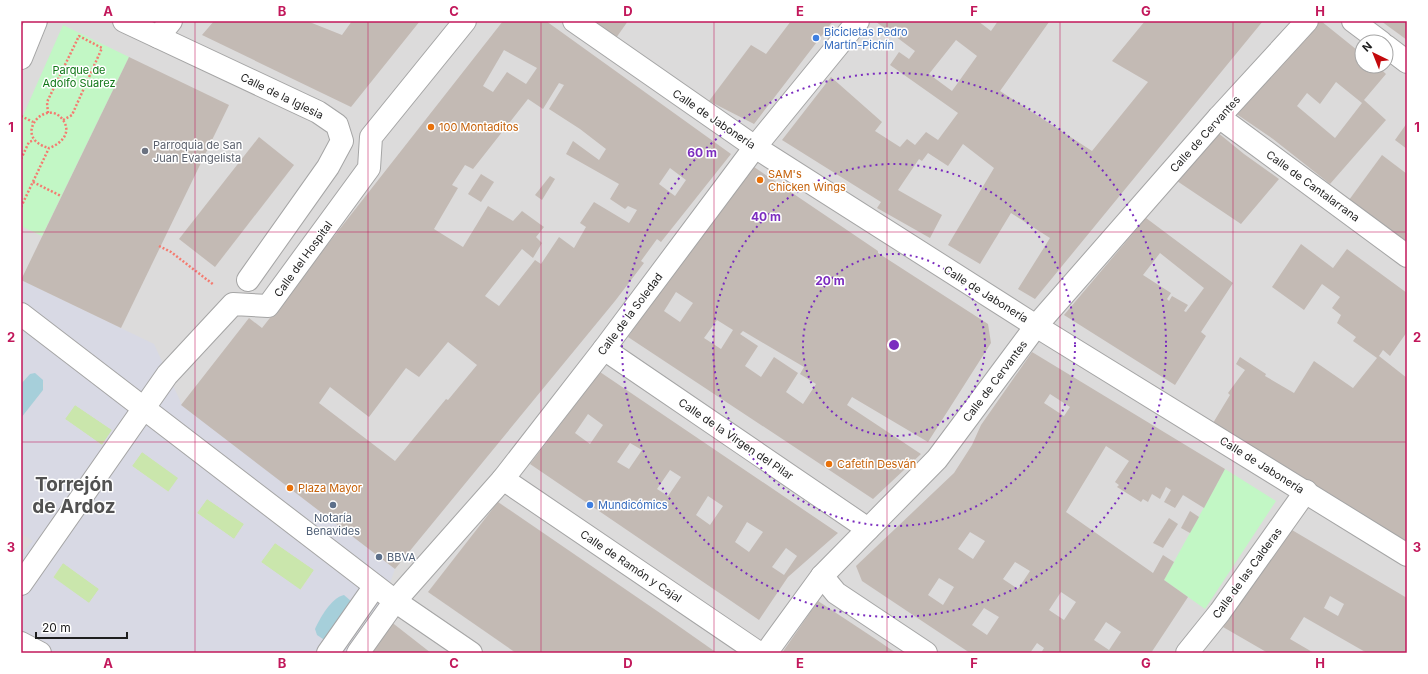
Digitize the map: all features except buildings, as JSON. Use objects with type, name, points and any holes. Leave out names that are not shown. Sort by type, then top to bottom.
[{"type":"street","points":[[21,58],[36,21]]},
{"type":"street","name":"Calle de la Iglesia","points":[[124,21],[164,29],[318,112],[337,125],[342,140]]},
{"type":"street","points":[[248,280],[328,167],[342,140],[371,137],[465,21]]},
{"type":"street","name":"Calle de Jabonería","points":[[574,21],[755,147],[1036,326],[1306,491],[1407,555]]},
{"type":"street","name":"Calle de la Soledad","points":[[395,601],[503,479],[604,349],[755,147],[858,21]]},
{"type":"street","name":"Calle de Cervantes","points":[[766,653],[822,576],[937,459],[1036,326],[1219,117],[1307,21]]},
{"type":"street","points":[[1353,21],[1370,34]]},
{"type":"street","points":[[1394,52],[1407,62]]},
{"type":"street","name":"Calle de Cantalarrana","points":[[1219,117],[1407,256]]},
{"type":"street","name":"Calle del Hospital","points":[[233,304],[268,306],[369,168],[371,137]]},
{"type":"street","points":[[21,584],[167,375],[233,304]]},
{"type":"street","points":[[21,314],[375,586],[472,653]]},
{"type":"street","name":"Calle de la Virgen del Pilar","points":[[604,349],[868,529]]},
{"type":"street","name":"Calle de Ramón y Cajal","points":[[503,479],[759,653]]},
{"type":"street","name":"Calle de las Calderas","points":[[1187,653],[1220,612],[1306,491]]},
{"type":"street","points":[[822,576],[836,593],[926,653]]},
{"type":"street","points":[[328,653],[375,586]]},
{"type":"street","points":[[358,653],[395,601]]},
{"type":"street","points":[[21,643],[40,653]]},
{"type":"path","points":[[48,112],[47,102],[79,36],[102,48],[72,115],[64,120]]},
{"type":"path","points":[[48,112],[57,114],[64,120],[66,129],[64,138],[58,145],[49,148],[40,145],[34,140],[31,131],[33,122],[39,116],[48,112]]},
{"type":"path","points":[[21,116],[33,122]]},
{"type":"path","points":[[21,159],[29,142],[34,140]]},
{"type":"path","points":[[21,206],[49,148]]},
{"type":"path","points":[[33,182],[61,196]]},
{"type":"path","points":[[159,246],[206,278],[233,304]]},
{"type":"shaded area","points":[[21,21],[1407,21],[1407,653],[21,653]]},
{"type":"shaded area","name":"Plaza Mayor","points":[[21,280],[154,344],[182,405],[395,569],[386,594],[345,653],[21,653],[21,554],[33,541],[21,533],[21,418],[43,390],[44,384],[39,376],[25,378],[21,384]],"holes":[[[75,405],[112,430],[102,445],[65,419]],[[142,452],[178,478],[168,492],[132,466]],[[207,499],[244,524],[234,539],[197,513]],[[275,543],[314,570],[301,590],[261,562]],[[63,563],[99,589],[89,603],[53,577]]]},
{"type":"green space","name":"Parque de Adolfo Suarez","points":[[63,25],[129,57],[42,236],[21,226],[21,120]]},
{"type":"green space","points":[[75,405],[112,430],[102,445],[65,419]]},
{"type":"green space","points":[[142,452],[179,478],[169,492],[132,466]]},
{"type":"green space","points":[[1225,469],[1276,501],[1205,609],[1164,580]]},
{"type":"green space","points":[[207,499],[244,524],[234,539],[197,513]]},
{"type":"green space","points":[[275,543],[314,570],[300,590],[261,562]]},
{"type":"green space","points":[[63,563],[99,589],[89,603],[53,578]]},
{"type":"water","points":[[35,373],[43,380],[43,390],[21,418],[21,384],[30,374]]},
{"type":"water","points":[[344,595],[352,602],[326,641],[317,635],[315,629],[330,604]]},
{"type":"place","name":"Bicicletas Pedro Martín-Pichín","points":[[816,38]]},
{"type":"place","name":"100 Montaditos","points":[[431,127]]},
{"type":"place","name":"Parroquia de San Juan Evangelista","points":[[145,151]]},
{"type":"place","name":"SAM's Chicken Wings","points":[[760,180]]},
{"type":"place","name":"Cafetín Desván","points":[[829,464]]},
{"type":"place","name":"Plaza Mayor","points":[[290,488]]},
{"type":"place","name":"Notaría Benavides","points":[[333,505]]},
{"type":"place","name":"Mundicómics","points":[[590,505]]},
{"type":"place","name":"BBVA","points":[[379,557]]},
{"type":"district","name":"Torrejón de Ardoz","points":[[74,495]]}]
